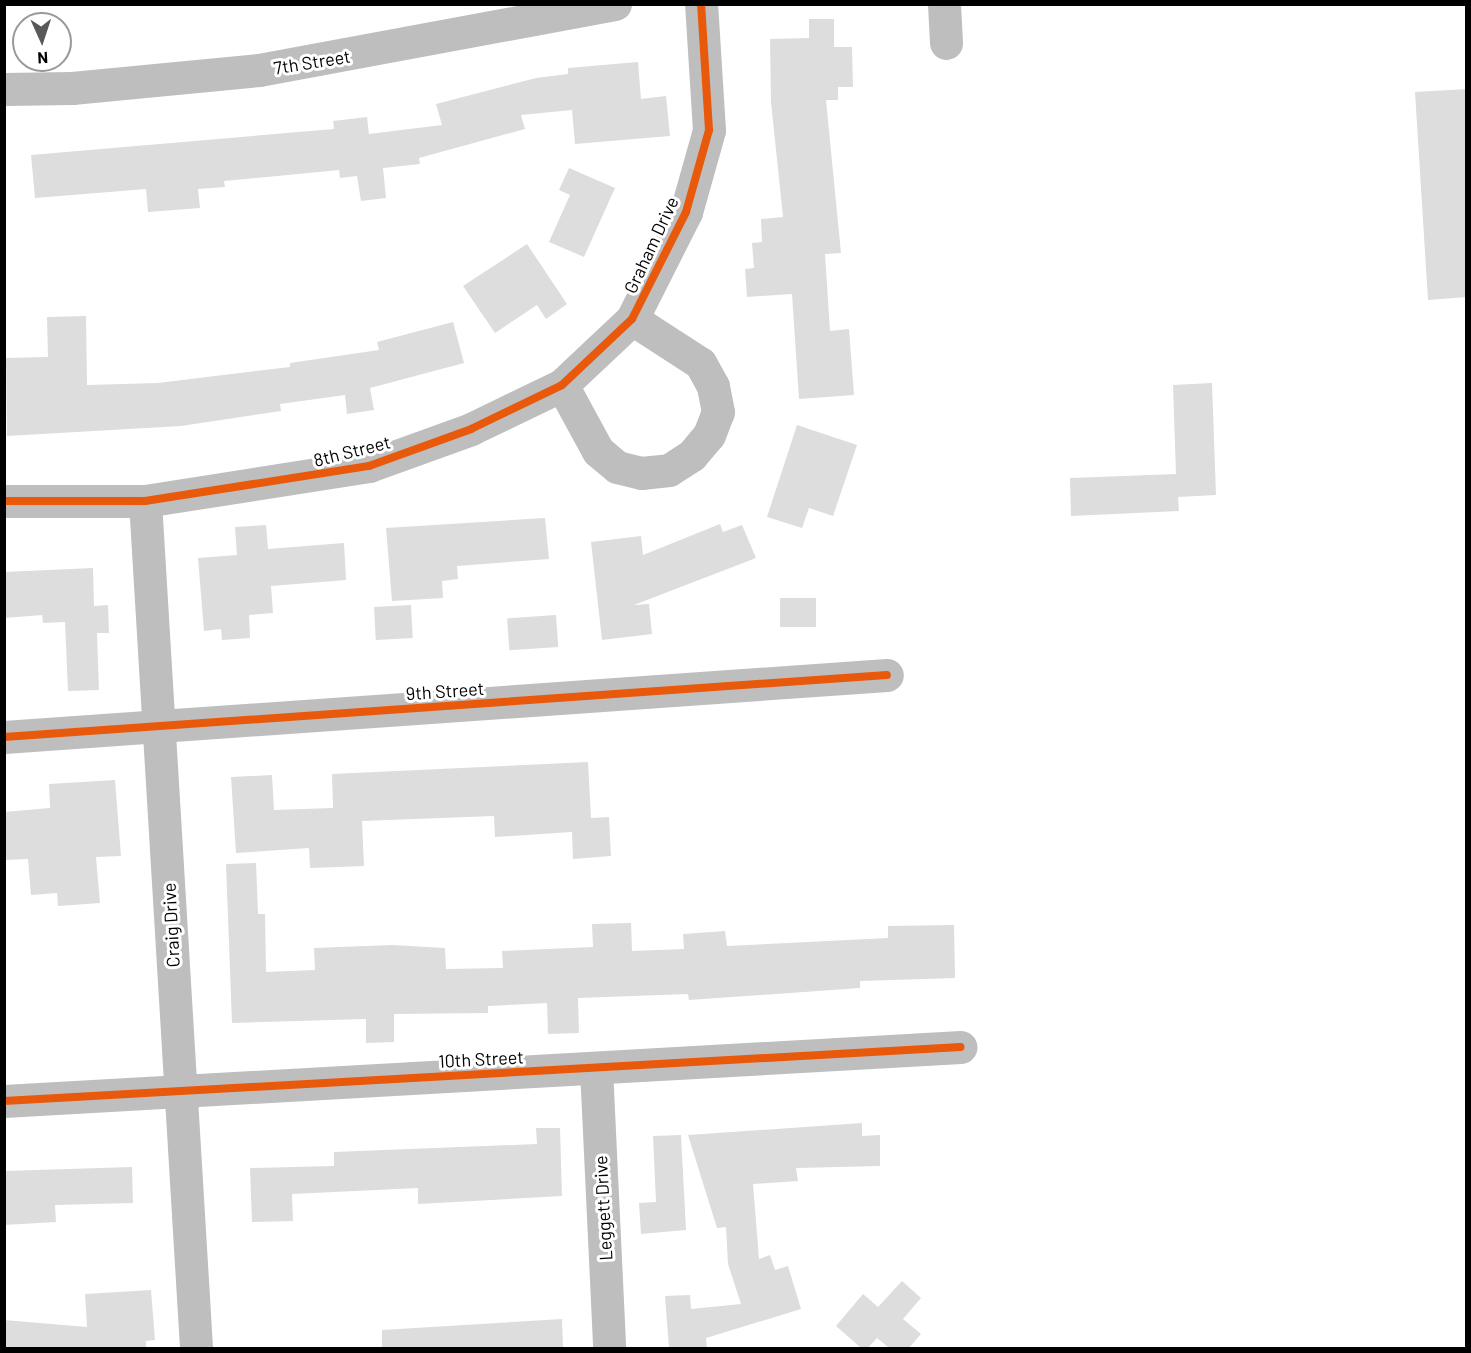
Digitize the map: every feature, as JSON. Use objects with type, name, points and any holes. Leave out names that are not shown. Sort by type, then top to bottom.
[{"type":"street","name":"7th Street","points":[[4,89],[72,88],[260,70],[615,4]]},
{"type":"street","name":"Graham Drive","points":[[632,319],[686,212],[708,130],[701,4]]},
{"type":"street","points":[[944,4],[946,43]]},
{"type":"street","points":[[562,385],[598,451],[617,467],[641,473],[669,470],[692,455],[709,435],[718,412],[713,386],[700,363],[632,319]]},
{"type":"street","name":"8th Street","points":[[4,501],[146,501],[369,466],[471,429],[562,385],[632,319]]},
{"type":"street","name":"Craig Drive","points":[[146,501],[196,1348]]},
{"type":"street","name":"9th Street","points":[[4,737],[887,675]]},
{"type":"street","name":"10th Street","points":[[4,1101],[960,1047]]},
{"type":"street","name":"Leggett Drive","points":[[596,1068],[609,1348]]},
{"type":"building","points":[[809,19],[834,19],[834,47],[852,47],[853,87],[838,87],[838,100],[826,100],[841,253],[825,254],[830,331],[849,329],[854,395],[799,399],[792,294],[747,297],[745,269],[754,268],[752,243],[762,242],[761,219],[783,217],[771,102],[770,39],[809,38]]},
{"type":"building","points":[[638,62],[641,99],[666,96],[670,136],[575,144],[572,110],[521,115],[525,129],[419,158],[420,164],[383,168],[386,198],[361,201],[357,176],[340,178],[339,170],[224,181],[225,187],[198,189],[200,208],[148,212],[146,189],[35,198],[31,155],[334,129],[333,121],[367,117],[369,134],[442,125],[436,104],[536,78],[568,74],[568,68]]},
{"type":"building","points":[[1467,89],[1467,297],[1428,300],[1415,92]]},
{"type":"building","points":[[569,168],[615,188],[584,257],[549,242],[570,195],[559,190]]},
{"type":"building","points":[[527,244],[567,304],[546,319],[537,305],[495,333],[463,286]]},
{"type":"building","points":[[86,316],[87,385],[158,383],[290,367],[290,363],[379,350],[377,342],[453,322],[464,363],[370,388],[374,410],[347,414],[345,395],[280,404],[281,411],[181,426],[7,436],[6,358],[48,357],[47,317]]},
{"type":"building","points":[[1212,383],[1216,495],[1178,497],[1179,511],[1071,516],[1070,478],[1176,474],[1173,385]]},
{"type":"building","points":[[797,425],[857,445],[833,516],[809,508],[802,528],[767,517]]},
{"type":"building","points":[[545,518],[549,559],[457,566],[458,579],[442,581],[443,598],[392,601],[386,528]]},
{"type":"building","points":[[720,524],[723,532],[742,525],[756,558],[634,605],[649,604],[652,634],[602,640],[591,542],[641,536],[643,555]]},
{"type":"building","points":[[266,525],[268,549],[344,543],[346,580],[271,586],[273,613],[249,615],[250,638],[222,640],[221,629],[204,631],[198,558],[237,555],[235,527]]},
{"type":"building","points":[[93,568],[94,606],[108,605],[109,633],[97,633],[99,690],[68,691],[65,622],[43,623],[42,615],[4,618],[4,572]]},
{"type":"building","points":[[780,598],[816,598],[816,627],[780,627]]},
{"type":"building","points":[[411,605],[413,638],[376,640],[374,607]]},
{"type":"building","points":[[556,615],[558,647],[509,650],[507,618]]},
{"type":"building","points":[[588,762],[591,818],[609,817],[611,856],[573,859],[572,832],[495,837],[494,816],[362,821],[364,866],[310,868],[309,848],[236,853],[231,777],[272,775],[274,810],[333,808],[332,774]]},
{"type":"building","points":[[115,780],[121,856],[96,857],[100,903],[58,906],[57,893],[31,895],[28,859],[4,860],[4,812],[50,808],[49,784]]},
{"type":"building","points":[[256,863],[258,914],[265,914],[266,972],[315,970],[314,948],[392,945],[445,948],[446,969],[503,968],[502,951],[593,947],[592,924],[631,923],[632,951],[684,949],[683,934],[725,931],[727,946],[888,938],[888,926],[954,925],[955,978],[860,981],[860,988],[689,1000],[688,994],[578,998],[579,1033],[548,1034],[547,1003],[488,1006],[488,1013],[394,1014],[394,1042],[366,1043],[366,1019],[232,1023],[226,864]]},
{"type":"building","points":[[862,1123],[862,1136],[880,1135],[880,1166],[796,1168],[798,1181],[753,1184],[759,1259],[770,1255],[775,1270],[788,1266],[801,1309],[706,1338],[707,1348],[669,1348],[665,1296],[690,1295],[691,1309],[741,1304],[728,1264],[726,1227],[717,1228],[688,1135]]},
{"type":"building","points":[[536,1128],[560,1128],[562,1196],[418,1204],[418,1188],[292,1194],[293,1221],[252,1222],[250,1168],[334,1166],[334,1152],[537,1144]]},
{"type":"building","points":[[681,1135],[686,1230],[641,1234],[639,1203],[656,1202],[653,1136]]},
{"type":"building","points":[[132,1167],[133,1203],[55,1205],[56,1222],[4,1225],[4,1171]]},
{"type":"building","points":[[902,1281],[921,1298],[903,1319],[921,1334],[909,1348],[889,1348],[877,1338],[868,1348],[861,1348],[836,1326],[863,1294],[878,1307]]},
{"type":"building","points":[[151,1290],[155,1340],[146,1341],[146,1348],[4,1348],[4,1320],[87,1327],[85,1294]]},
{"type":"building","points":[[562,1319],[563,1348],[382,1348],[382,1330]]},
{"type":"cycle path","points":[[4,501],[145,501],[369,466],[471,429],[562,385],[632,319],[686,212],[709,130],[701,4]]},
{"type":"cycle path","points":[[4,737],[887,675]]},
{"type":"cycle path","points":[[4,1101],[960,1047]]}]
